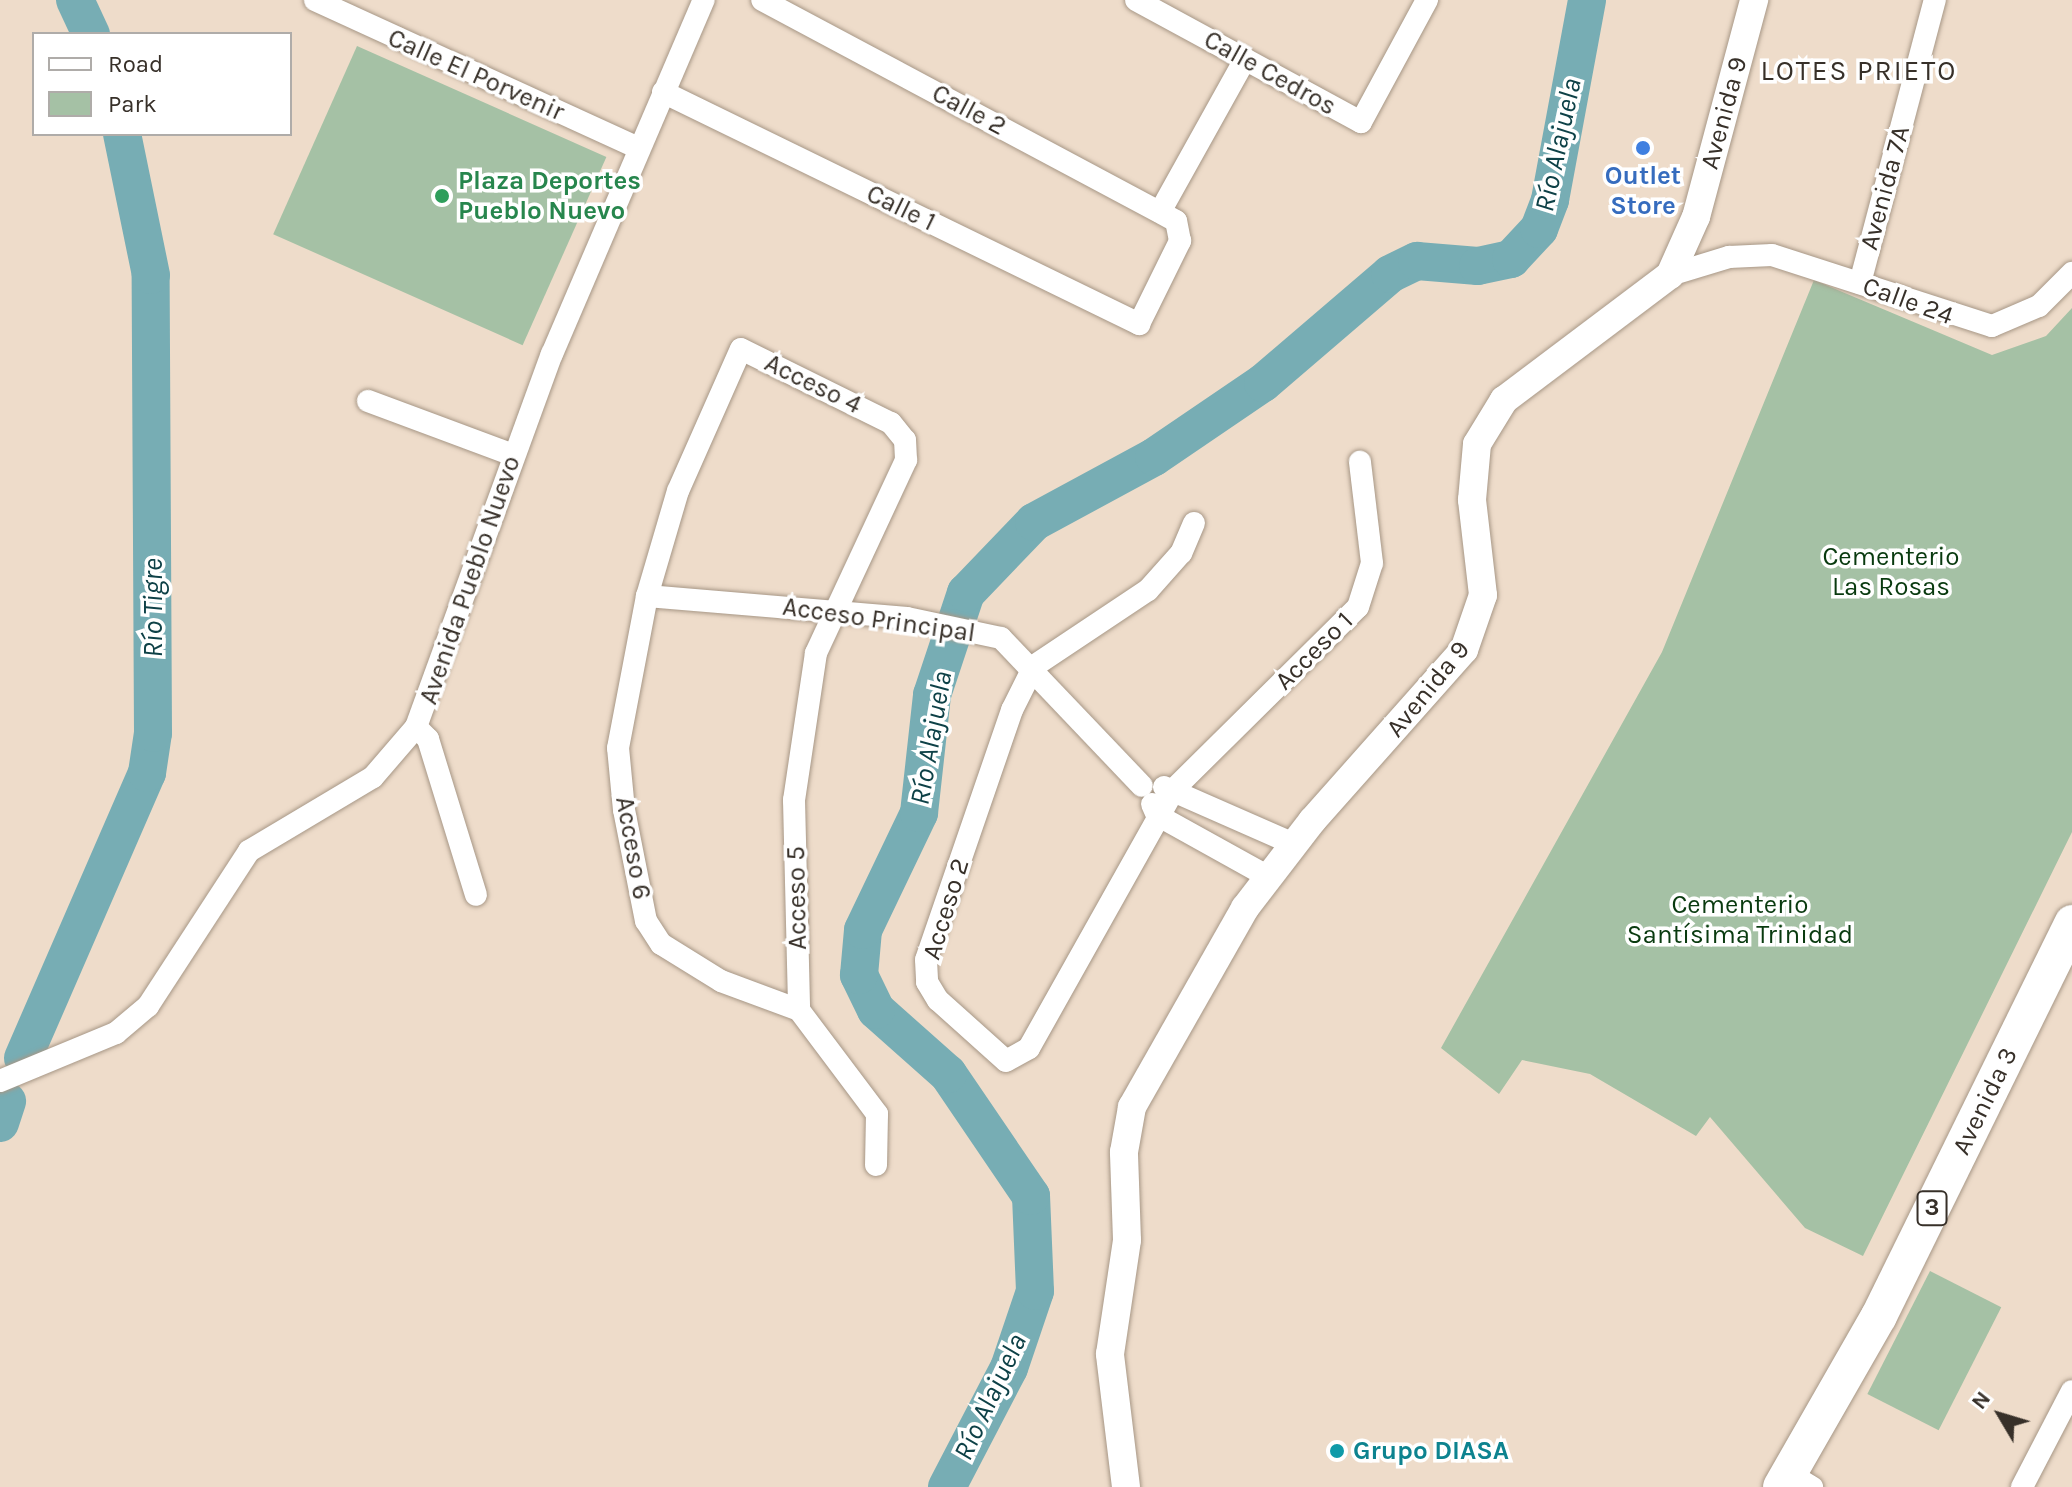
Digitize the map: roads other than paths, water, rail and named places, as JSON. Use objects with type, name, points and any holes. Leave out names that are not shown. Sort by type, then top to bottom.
[{"type":"main road","name":"Avenida 3","points":[[1794,1483],[2072,923]]},
{"type":"street","name":"Calle El Porvenir","points":[[315,0],[639,148]]},
{"type":"street","name":"Avenida Pueblo Nuevo","points":[[0,1081],[116,1033],[148,1006],[249,851],[373,777],[416,727],[513,455],[639,148],[704,0]]},
{"type":"street","name":"Calle 2","points":[[762,0],[1168,216]]},
{"type":"street","name":"Calle Cedros","points":[[1136,0],[1361,122],[1427,0]]},
{"type":"street","name":"Avenida 9","points":[[1126,1487],[1110,1354],[1127,1240],[1124,1152],[1132,1107],[1156,1054],[1269,877],[1294,844],[1447,674],[1477,625],[1483,575],[1471,471],[1488,421],[1529,380],[1670,275],[1696,217],[1754,0]]},
{"type":"street","name":"Avenida 7A","points":[[1860,283],[1935,0]]},
{"type":"street","points":[[1168,216],[1245,59]]},
{"type":"street","name":"Calle 1","points":[[663,92],[1139,324],[1180,241],[1168,216]]},
{"type":"street","points":[[1696,217],[1704,247],[1729,257]]},
{"type":"street","name":"Calle 24","points":[[1670,275],[1729,257],[1785,257],[1992,326],[2039,306],[2072,273]]},
{"type":"street","name":"Acceso 4","points":[[647,596],[678,491],[741,349],[891,423],[905,440],[906,460],[831,610]]},
{"type":"street","points":[[368,401],[513,455]]},
{"type":"street","name":"Acceso 1","points":[[1166,801],[1358,607],[1372,563],[1360,462]]},
{"type":"street","points":[[1034,666],[1148,590],[1181,553],[1194,523]]},
{"type":"street","name":"Acceso Principal","points":[[647,596],[907,618],[984,633],[1014,646],[1142,786],[1269,877]]},
{"type":"street","name":"Acceso 6","points":[[647,596],[618,748],[646,921],[685,962],[799,1010]]},
{"type":"street","name":"Acceso 5","points":[[799,1010],[795,787],[811,681],[831,610]]},
{"type":"street","name":"Acceso 2","points":[[1034,666],[926,960],[927,982],[938,1000],[989,1051],[1006,1061],[1029,1048],[1166,801]]},
{"type":"street","points":[[416,727],[428,739],[476,895]]},
{"type":"street","name":"Acceso Principal","points":[[1166,801],[1294,844]]},
{"type":"street","points":[[799,1010],[877,1114],[876,1165]]},
{"type":"street","points":[[2022,1487],[2072,1391]]},
{"type":"waterway","name":"Río Tigre","points":[[75,0],[90,32]]},
{"type":"waterway","name":"Río Alajuela","points":[[947,1487],[1009,1368],[1035,1291],[1031,1196],[948,1074],[876,1010],[859,975],[863,930],[919,813],[932,695],[966,593],[1034,522],[1154,457],[1263,383],[1390,274],[1417,261],[1478,266],[1511,259],[1539,229],[1550,200],[1587,0]]},
{"type":"waterway","name":"Río Tigre","points":[[23,1058],[147,773],[153,733],[151,275],[122,136]]},
{"type":"waterway","name":"Río Tigre","points":[[0,1123],[7,1101]]},
{"type":"place","name":"Outlet Store","points":[[1643,148]]},
{"type":"place","name":"Plaza Deportes Pueblo Nuevo","points":[[442,196]]},
{"type":"place","name":"Grupo DIASA","points":[[1337,1451]]},
{"type":"district","name":"LOTES PRIETO","points":[[1859,71]]},
{"type":"park label","name":"Cementerio Las Rosas","points":[[1891,572]]},
{"type":"park label","name":"Cementerio Santísima Trinidad","points":[[1740,920]]}]
